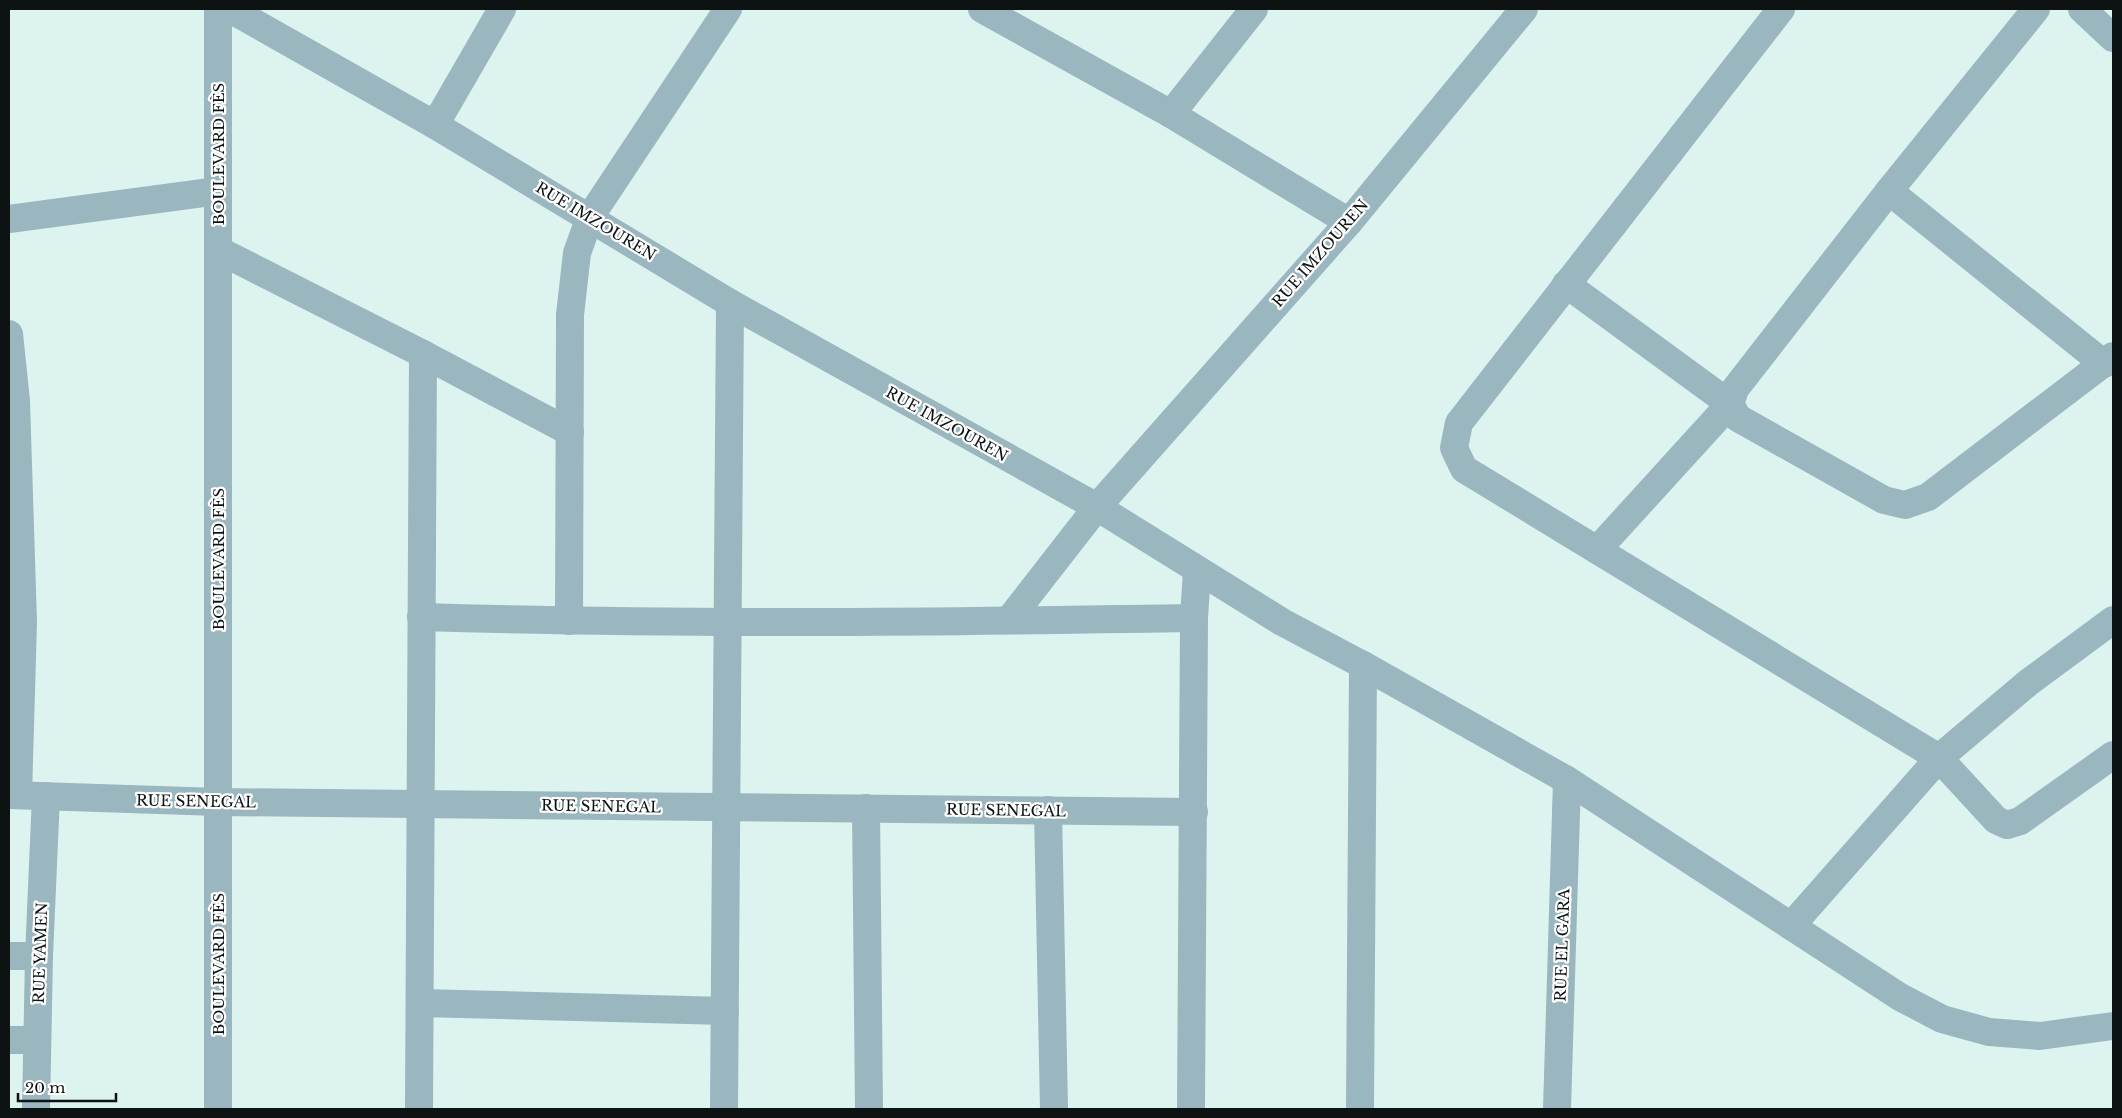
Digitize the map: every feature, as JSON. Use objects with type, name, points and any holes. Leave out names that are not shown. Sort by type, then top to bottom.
[{"type":"street","name":"BOULEVARD FÈS","points":[[218,9],[218,1109]]},
{"type":"street","name":"RUE IMZOUREN","points":[[230,9],[435,125],[730,303],[1097,507],[1349,222],[1524,9]]},
{"type":"street","points":[[435,125],[502,9]]},
{"type":"street","points":[[569,621],[570,315],[577,253],[590,217],[728,9]]},
{"type":"street","points":[[982,9],[1171,114],[1349,222]]},
{"type":"street","points":[[1171,114],[1254,9]]},
{"type":"street","points":[[1781,9],[1459,423],[1454,448],[1464,469],[1939,758],[1996,820],[2007,825],[2020,821],[2113,755]]},
{"type":"street","points":[[1597,550],[1730,404],[1736,389],[1889,191],[2036,9]]},
{"type":"street","points":[[2082,9],[2113,38]]},
{"type":"street","points":[[9,219],[218,191]]},
{"type":"street","points":[[1566,284],[1730,404],[1738,418],[1884,500],[1905,504],[1928,497],[2108,360],[1889,191]]},
{"type":"street","points":[[218,250],[423,354],[570,432]]},
{"type":"street","points":[[724,1109],[726,622],[730,303]]},
{"type":"street","points":[[9,334],[16,622],[14,795]]},
{"type":"street","points":[[419,1109],[423,354]]},
{"type":"street","points":[[1008,620],[1097,507],[1197,571],[1282,622],[1363,665],[1568,780],[1900,997],[1942,1019],[1988,1032],[2040,1036],[2113,1026]]},
{"type":"street","points":[[1191,1109],[1194,618],[1197,571]]},
{"type":"street","points":[[421,616],[569,621],[726,622],[1194,618]]},
{"type":"street","points":[[1791,926],[1939,758],[2029,682],[2113,620]]},
{"type":"street","points":[[1360,1109],[1363,665]]},
{"type":"street","name":"RUE EL GARA","points":[[1556,1109],[1568,780]]},
{"type":"street","name":"RUE SENEGAL","points":[[14,795],[218,802],[1194,812]]},
{"type":"street","name":"RUE YAMEN","points":[[36,1109],[39,956],[46,796]]},
{"type":"street","points":[[866,808],[869,1109]]},
{"type":"street","points":[[1048,810],[1054,1109]]},
{"type":"street","points":[[9,956],[39,956]]},
{"type":"street","points":[[420,1003],[725,1011]]},
{"type":"street","points":[[9,1040],[37,1040]]}]
